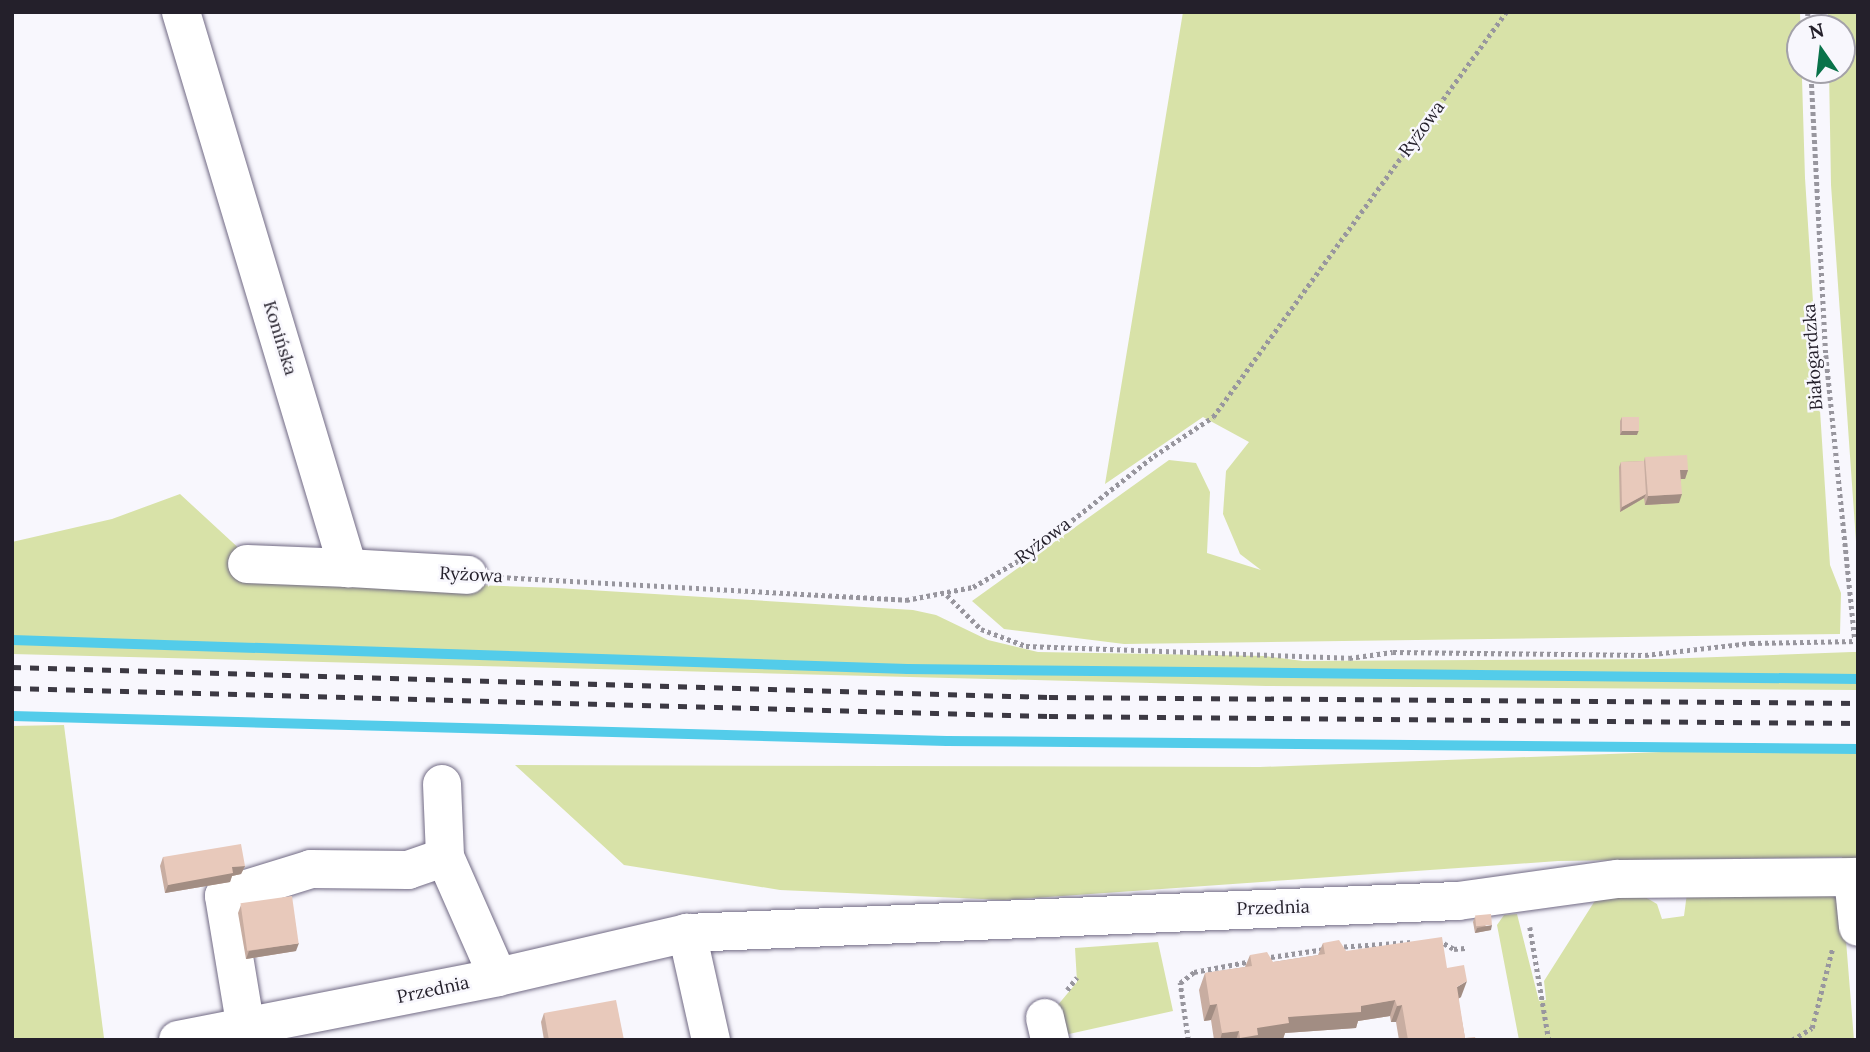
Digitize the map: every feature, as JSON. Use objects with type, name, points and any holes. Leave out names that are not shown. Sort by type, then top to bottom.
[{"type":"street","name":"Konińska","points":[[181,12],[348,568]]},
{"type":"street","points":[[247,565],[348,568]]},
{"type":"street","name":"Ryżowa","points":[[348,568],[468,575]]},
{"type":"street","points":[[442,784],[445,857],[498,976]]},
{"type":"street","points":[[246,1029],[224,896],[311,869],[408,870],[445,857]]},
{"type":"street","points":[[1845,936],[1855,877]]},
{"type":"street","name":"Przednia","points":[[178,1040],[246,1029],[687,933],[1458,901],[1617,879],[1855,877]]},
{"type":"street","points":[[687,933],[711,1040]]},
{"type":"path","name":"Ryżowa","points":[[468,575],[906,600],[973,587],[1028,555],[1154,456],[1213,417],[1506,12]]},
{"type":"path","name":"Białogardzka","points":[[1812,84],[1826,355],[1856,641]]},
{"type":"path","points":[[947,594],[981,629],[1026,646],[1349,658],[1393,652],[1645,655],[1751,643],[1856,641]]},
{"type":"path","points":[[1524,892],[1549,1040]]},
{"type":"path","points":[[1792,1040],[1812,1028],[1845,936]]},
{"type":"path","points":[[1428,941],[1465,948]]},
{"type":"path","points":[[1188,1040],[1179,994],[1180,983],[1194,972],[1302,951],[1415,942]]},
{"type":"green space","points":[[1183,12],[1800,12],[1786,14],[1786,84],[1802,84],[1805,178],[1830,565],[1841,593],[1840,634],[1124,644],[1004,629],[972,601],[1169,460],[1196,463],[1210,492],[1207,553],[1261,570],[1240,554],[1223,514],[1226,471],[1249,442],[1203,417],[1105,484]]},
{"type":"green space","points":[[1858,12],[1858,570],[1831,185],[1829,84],[1856,84],[1856,14],[1828,14]]},
{"type":"green space","points":[[180,494],[244,553],[282,578],[557,588],[913,610],[936,615],[988,640],[1038,652],[1265,656],[1303,661],[1661,659],[1858,652],[1858,690],[1266,686],[12,654],[12,542],[112,519]]},
{"type":"green space","points":[[64,725],[104,1038],[12,1040],[12,726]]},
{"type":"green space","points":[[1823,746],[1858,747],[1858,866],[1845,866],[1842,857],[1558,861],[1004,900],[780,890],[624,865],[515,765],[1260,767]]},
{"type":"green space","points":[[1842,891],[1854,1040],[1519,1040],[1497,925],[1504,915],[1517,914],[1539,1001],[1546,1000],[1544,981],[1596,899],[1640,894],[1657,904],[1662,919],[1684,916],[1687,893]]},
{"type":"green space","points":[[1158,942],[1173,1011],[1069,1034],[1061,1027],[1057,1006],[1077,982],[1075,948]]},
{"type":"building","points":[[1622,417],[1639,417],[1639,431],[1622,431]]},
{"type":"building","points":[[1687,455],[1688,470],[1680,470],[1682,494],[1648,496],[1645,457]]},
{"type":"building","points":[[1644,461],[1646,494],[1622,507],[1621,462]]},
{"type":"building","points":[[241,844],[245,866],[232,867],[233,873],[168,885],[163,857]]},
{"type":"building","points":[[292,896],[299,944],[247,951],[241,903]]},
{"type":"building","points":[[1491,914],[1492,925],[1476,926],[1475,915]]},
{"type":"building","points":[[1442,937],[1447,968],[1464,965],[1467,981],[1457,987],[1465,1038],[1475,1037],[1476,1040],[1408,1040],[1402,1005],[1397,1006],[1395,1000],[1361,1006],[1361,1012],[1288,1017],[1289,1023],[1257,1028],[1258,1035],[1240,1038],[1239,1031],[1222,1033],[1217,1004],[1210,1005],[1205,973],[1252,966],[1250,955],[1267,952],[1273,962],[1325,954],[1323,943],[1339,940],[1346,951]]},
{"type":"building","points":[[616,1000],[624,1040],[549,1040],[544,1013]]},
{"type":"waterway","points":[[12,640],[908,669],[1858,679]]},
{"type":"waterway","points":[[12,716],[947,741],[1858,749]]},
{"type":"railway","points":[[12,667],[1049,697],[1858,703]]},
{"type":"railway","points":[[12,688],[1049,716],[1858,723]]}]
